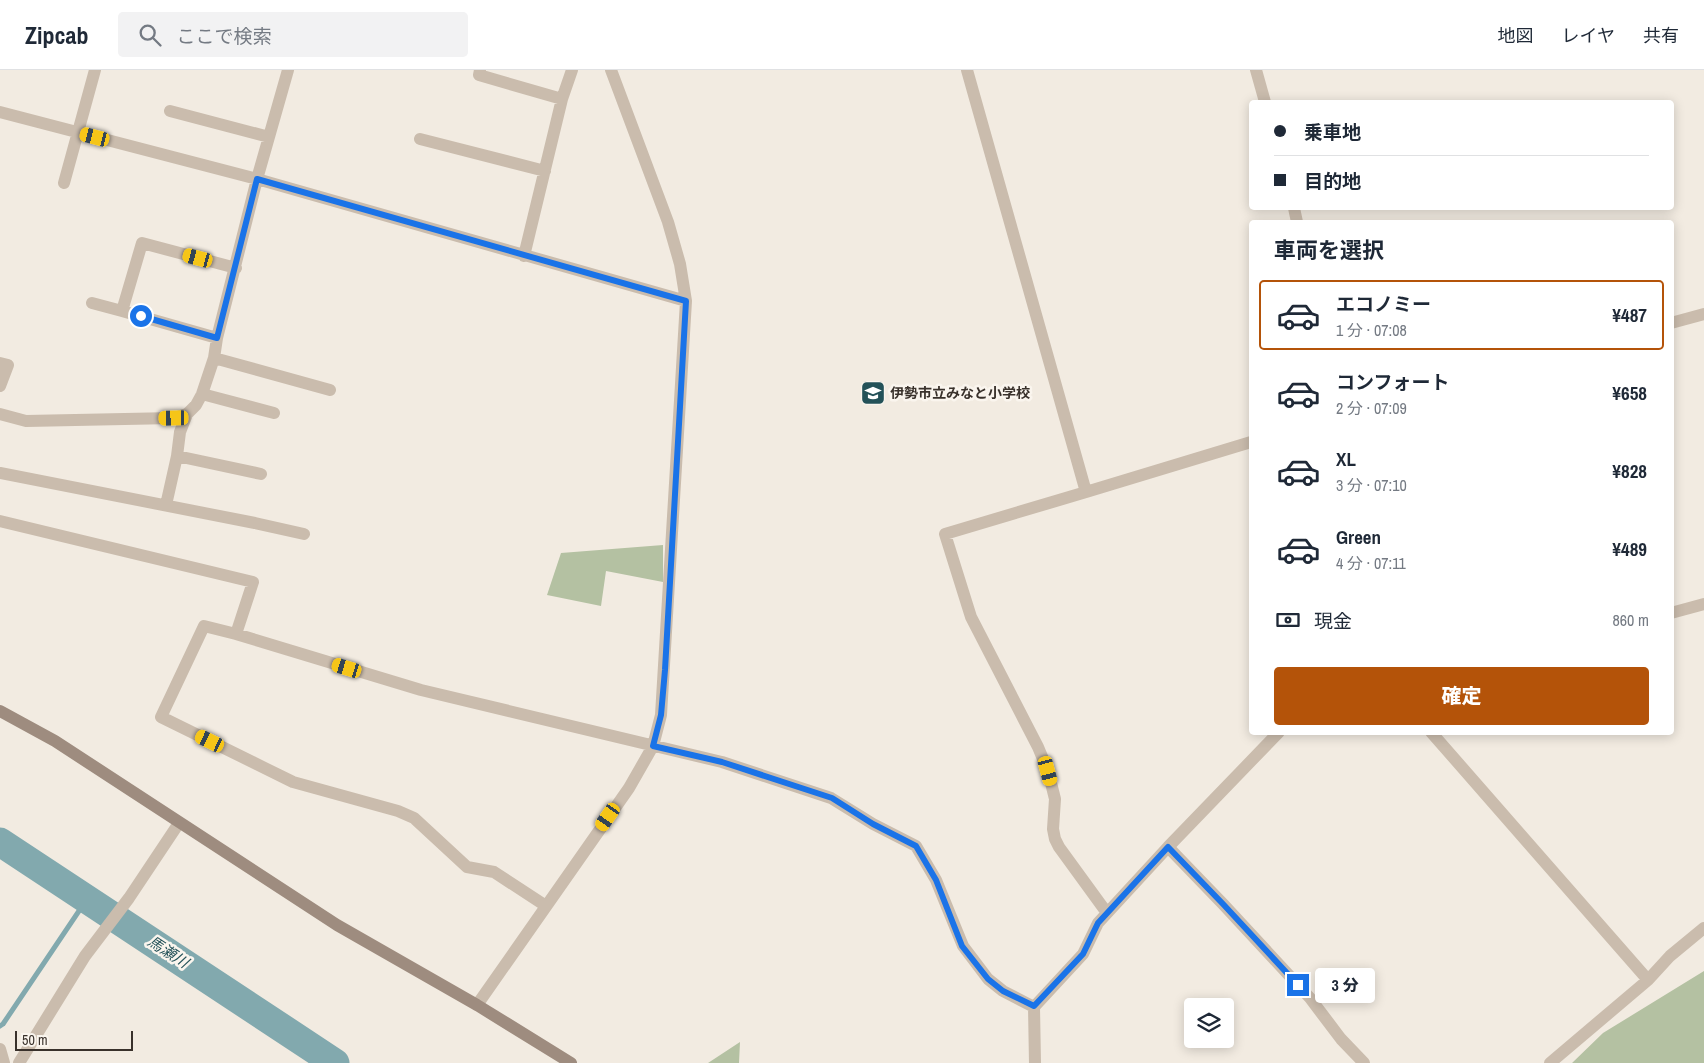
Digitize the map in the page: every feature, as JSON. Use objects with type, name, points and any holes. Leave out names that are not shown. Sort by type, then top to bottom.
[{"type":"street","points":[[64,184],[95,70]]},
{"type":"street","points":[[0,414],[26,421],[174,418],[187,414],[196,406],[214,358],[217,338],[257,179],[288,70]]},
{"type":"street","points":[[480,70],[479,75],[562,99]]},
{"type":"street","points":[[524,256],[562,99],[572,70]]},
{"type":"street","points":[[477,1005],[629,788],[653,746],[661,715],[686,301],[680,264],[668,222],[611,70]]},
{"type":"street","points":[[967,70],[1086,492]]},
{"type":"street","points":[[1256,70],[1264,100]]},
{"type":"street","points":[[170,111],[269,137]]},
{"type":"street","points":[[0,112],[257,179],[686,301]]},
{"type":"street","points":[[420,139],[545,171]]},
{"type":"street","points":[[122,311],[142,243],[236,268]]},
{"type":"street","points":[[92,303],[217,338]]},
{"type":"street","points":[[1674,322],[1704,314]]},
{"type":"street","points":[[214,358],[330,390]]},
{"type":"street","points":[[0,363],[8,365],[0,386]]},
{"type":"street","points":[[202,394],[274,413]]},
{"type":"street","points":[[166,505],[177,456],[180,432],[187,414]]},
{"type":"street","points":[[1108,913],[1055,839],[1053,829],[1055,799],[1048,771],[1038,747],[971,616],[946,534],[1249,443]]},
{"type":"street","points":[[177,456],[261,474]]},
{"type":"street","points":[[0,473],[304,534]]},
{"type":"street","points":[[0,522],[253,582],[236,634]]},
{"type":"street","points":[[1674,612],[1704,604]]},
{"type":"street","points":[[546,906],[494,872],[468,867],[414,818],[398,811],[293,782],[161,717],[204,626],[421,690],[722,762],[832,798],[873,824],[916,846],[936,880],[962,946],[988,979],[1003,991],[1034,1006]]},
{"type":"street","points":[[0,710],[56,741],[337,925],[477,1005],[571,1063]]},
{"type":"street","points":[[1035,1063],[1034,1006],[1083,954],[1098,923],[1276,735]]},
{"type":"street","points":[[1434,735],[1648,980]]},
{"type":"street","points":[[19,1063],[85,956],[129,898],[179,823]]},
{"type":"street","points":[[1168,847],[1304,991],[1341,1038],[1364,1063]]},
{"type":"street","points":[[1550,1063],[1648,980],[1670,956],[1704,928]]},
{"type":"street","points":[[0,1049],[4,1063]]},
{"type":"green space","points":[[663,545],[663,582],[606,571],[601,606],[547,595],[561,553]]},
{"type":"green space","points":[[1704,971],[1704,1063],[1572,1063],[1603,1033]]},
{"type":"green space","points":[[740,1042],[739,1063],[708,1063]]},
{"type":"waterway","name":"馬瀬川","points":[[0,842],[335,1063]]},
{"type":"waterway","points":[[0,1026],[87,899]]},
{"type":"place","name":"伊勢市立みなと小学校","points":[[873,393]]},
{"type":"route","points":[[141,316],[217,338],[257,179],[686,301],[665,670],[661,715],[653,746],[722,762],[832,798],[873,824],[916,846],[936,880],[962,946],[988,979],[1003,991],[1034,1006],[1083,954],[1098,923],[1168,847],[1298,985]]}]
